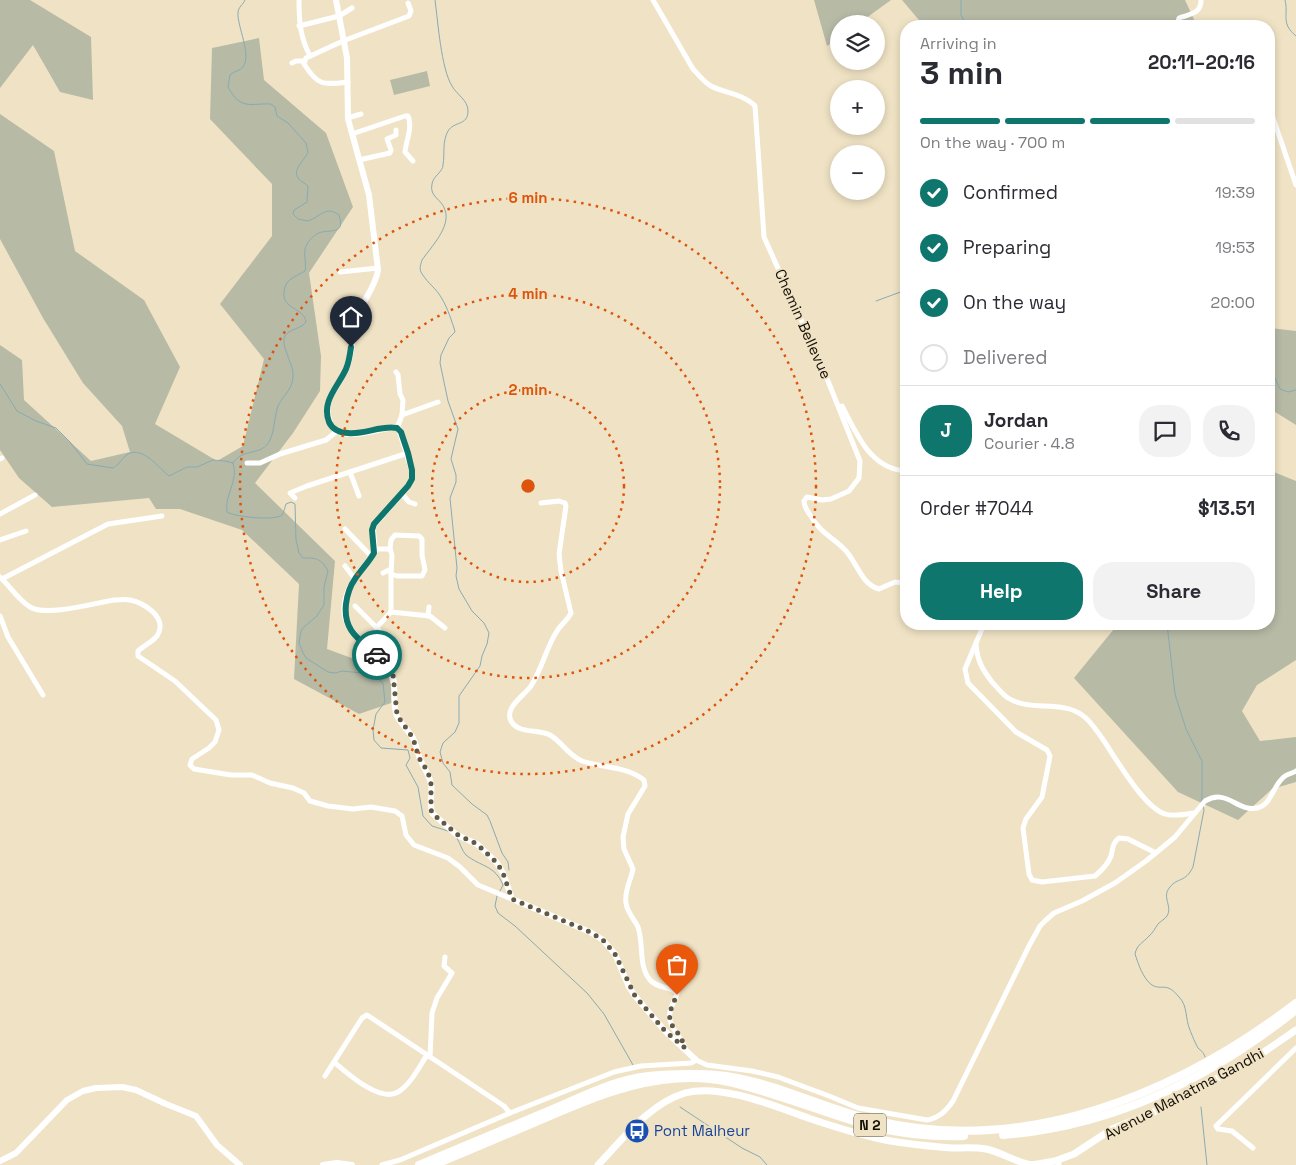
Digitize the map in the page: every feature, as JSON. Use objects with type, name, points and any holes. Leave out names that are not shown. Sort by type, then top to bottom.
[{"type":"highway","name":"N 2","points":[[418,1165],[601,1088],[637,1078],[658,1076],[699,1074],[735,1078],[776,1088],[865,1118],[916,1129],[976,1132],[1048,1123],[1104,1107],[1167,1083],[1226,1051],[1272,1022],[1296,1001]]},
{"type":"highway","name":"N 2","points":[[434,1165],[593,1098],[629,1087],[671,1080],[692,1079],[728,1082],[775,1094],[874,1127],[919,1135],[974,1136],[1027,1133],[1051,1129],[1103,1117],[1158,1095],[1201,1074],[1252,1043],[1296,1010]]},
{"type":"main road","name":"Avenue Mahatma Gandhi","points":[[1053,1164],[1112,1129],[1166,1106],[1204,1086],[1264,1052],[1296,1030]]},
{"type":"main road","points":[[598,1165],[652,1111],[675,1097],[688,1092],[699,1091],[739,1095],[848,1131],[877,1138],[924,1146],[986,1149],[1014,1161],[1032,1165]]},
{"type":"main road","name":"Avenue Mahatma Gandhi","points":[[1032,1165],[1053,1164],[1079,1156],[1092,1146],[1096,1140]]},
{"type":"street","points":[[299,0],[299,26],[304,44],[310,56]]},
{"type":"street","points":[[336,0],[344,41],[348,82],[348,119],[369,195],[378,268],[376,278],[360,309],[355,324],[347,367],[331,393],[327,404],[328,416],[330,424],[337,431],[356,434],[397,428],[401,432],[412,470],[412,479],[402,494],[374,524],[372,530],[375,549],[372,557],[355,579],[346,599],[346,621],[354,634],[391,669],[395,686],[397,715],[415,742],[419,758],[428,772],[431,784],[431,810],[436,817],[458,835],[477,844],[497,863],[503,873],[512,899]]},
{"type":"street","name":"Chemin Bellevue","points":[[653,0],[694,69],[701,77],[712,86],[746,99],[754,106],[764,238],[829,383],[860,461],[860,473],[854,487],[843,494],[826,500],[808,497],[804,500],[804,505],[818,528],[846,552],[872,586],[879,589],[894,582],[900,582]]},
{"type":"street","points":[[1179,20],[1198,11],[1201,6],[1201,0]]},
{"type":"street","points":[[292,63],[304,61],[310,56],[344,41],[409,16],[411,12],[408,3]]},
{"type":"street","points":[[299,26],[339,16],[352,8]]},
{"type":"street","points":[[304,61],[308,71],[318,81],[330,84],[348,82]]},
{"type":"street","points":[[348,119],[361,114]]},
{"type":"street","points":[[352,134],[408,116],[409,138],[405,152],[413,161]]},
{"type":"street","points":[[1275,123],[1296,184]]},
{"type":"street","points":[[359,160],[390,153],[391,150],[387,139],[397,134],[396,130]]},
{"type":"street","points":[[340,272],[378,268]]},
{"type":"street","points":[[396,372],[403,400],[402,415],[397,428]]},
{"type":"street","points":[[829,383],[861,442],[869,452],[876,460],[886,466],[900,470]]},
{"type":"street","points":[[402,415],[438,402]]},
{"type":"street","points":[[247,463],[260,463],[280,454],[326,440],[337,431]]},
{"type":"street","points":[[295,498],[290,493],[408,453]]},
{"type":"street","points":[[350,472],[359,496]]},
{"type":"street","points":[[402,494],[409,502],[415,504]]},
{"type":"street","points":[[0,514],[35,496]]},
{"type":"street","points":[[540,503],[559,500],[565,503],[566,506],[559,554],[571,613],[555,633],[530,686],[512,708],[511,721],[518,728],[539,731],[550,735],[573,756],[582,760],[619,768],[644,780],[644,786],[628,814],[623,838],[624,849],[633,869],[627,887],[626,903],[638,928],[642,960],[646,974],[655,985],[674,990],[677,993],[670,1012],[670,1020],[673,1029],[683,1042],[685,1048]]},
{"type":"street","points":[[162,516],[108,524],[1,578],[23,602],[36,610],[53,611],[124,599],[139,603],[152,612],[158,619],[160,631],[157,637],[138,651],[138,656],[175,681],[212,715],[219,726],[218,734],[212,746],[192,759],[190,765],[194,769],[231,775],[252,775],[270,783],[292,788],[304,793],[310,801],[328,806],[392,810],[402,816],[406,835],[414,845],[448,858],[460,866],[478,885],[590,932],[603,940],[615,954],[635,996],[665,1031],[696,1060],[707,1065],[752,1071],[778,1077],[858,1108],[927,1120],[936,1118],[944,1113],[952,1101],[1040,926],[1054,913],[1115,884],[1175,837],[1203,804],[1214,797],[1219,796],[1249,808],[1259,808],[1265,804],[1277,784],[1285,776],[1296,772]]},
{"type":"street","points":[[345,529],[372,557]]},
{"type":"street","points":[[0,540],[26,531]]},
{"type":"street","points":[[376,628],[391,612],[391,571],[392,555],[390,548],[391,535],[420,537],[425,573],[421,577],[397,576],[391,571]]},
{"type":"street","points":[[375,549],[390,548]]},
{"type":"street","points":[[345,566],[355,579]]},
{"type":"street","points":[[383,574],[391,571]]},
{"type":"street","points":[[355,606],[393,644]]},
{"type":"street","points":[[428,616],[429,606]]},
{"type":"street","points":[[391,612],[428,616],[445,628]]},
{"type":"street","points":[[0,616],[8,637],[43,695]]},
{"type":"street","points":[[982,630],[965,669],[968,683],[1016,732],[1047,750],[1050,756],[1042,797],[1026,819],[1023,828],[1029,874],[1032,880],[1042,882],[1095,876],[1108,861],[1114,842],[1119,838],[1128,839],[1156,853]]},
{"type":"street","points":[[976,644],[980,665],[1008,698],[1021,703],[1066,709],[1084,715],[1151,806],[1166,814],[1195,813]]},
{"type":"street","points":[[334,1062],[355,1080],[374,1090],[391,1094],[401,1090],[415,1075],[428,1056],[432,1013],[437,998],[452,973],[444,966],[445,957]]},
{"type":"street","points":[[325,1076],[365,1015],[504,1106],[510,1113]]},
{"type":"street","points":[[1253,1148],[1232,1131],[1218,1129],[1216,1126],[1296,1048]]},
{"type":"street","points":[[382,1165],[400,1160],[510,1113],[614,1072],[641,1066],[691,1063],[696,1060]]},
{"type":"street","points":[[0,1160],[16,1153],[68,1100],[83,1091],[122,1087],[136,1090],[196,1116],[217,1144],[240,1165]]},
{"type":"street","points":[[322,1165],[337,1162],[352,1165]]},
{"type":"green space","points":[[0,0],[30,0],[91,37],[93,100],[60,92],[33,45],[0,88]]},
{"type":"green space","points":[[814,0],[891,0],[870,15],[830,15],[830,44],[827,46]]},
{"type":"green space","points":[[902,0],[1185,0],[1194,20],[919,20]]},
{"type":"green space","points":[[259,38],[264,80],[326,133],[353,207],[309,273],[321,356],[320,391],[293,433],[255,483],[335,561],[327,649],[368,664],[379,651],[397,701],[359,714],[294,679],[299,584],[242,530],[180,509],[156,509],[149,498],[52,507],[19,478],[0,450],[0,345],[22,360],[24,400],[91,461],[130,452],[122,426],[83,383],[43,318],[0,239],[0,114],[54,151],[75,251],[144,300],[180,367],[155,424],[217,461],[243,446],[264,359],[220,304],[272,236],[272,184],[210,119],[212,48]]},
{"type":"green space","points":[[427,71],[430,86],[394,95],[390,80]]},
{"type":"green space","points":[[1275,329],[1296,331],[1296,425],[1275,412]]},
{"type":"green space","points":[[1275,472],[1296,481],[1296,660],[1257,685],[1242,711],[1260,741],[1296,737],[1296,782],[1272,789],[1238,820],[1178,792],[1074,678],[1113,630],[1275,630]]},
{"type":"waterway","points":[[233,463],[242,455],[257,451],[267,445],[272,436],[278,406],[292,383],[293,372],[284,339],[292,330],[306,322],[304,317],[286,302],[284,298],[286,284],[305,271],[305,251],[311,238],[320,233],[337,230],[341,225],[339,215],[330,211],[308,221],[298,219],[293,214],[294,210],[307,202],[308,186],[297,175],[298,168],[308,152],[306,143],[288,123],[277,116],[275,107],[271,104],[252,105],[242,103],[237,100],[228,87],[230,75],[242,68],[245,62],[245,48],[238,19],[239,9],[245,0]]},
{"type":"waterway","points":[[435,0],[445,68],[452,86],[468,107],[468,111],[466,119],[451,128],[446,135],[443,167],[434,179],[432,188],[432,192],[445,210],[445,223],[443,230],[422,260],[420,269],[444,302],[455,332],[449,338],[441,355],[440,363],[448,401],[458,429],[451,459],[456,482],[450,498],[457,568],[456,576],[459,589],[472,611],[484,623],[489,633],[480,666],[459,696],[459,723],[455,732],[443,743],[440,752],[443,763],[450,772],[452,785],[487,815],[502,853],[508,862],[509,870]]},
{"type":"waterway","points":[[961,0],[961,15],[964,20]]},
{"type":"waterway","points":[[1285,0],[1288,27],[1296,36]]},
{"type":"waterway","points":[[876,301],[900,292]]},
{"type":"waterway","points":[[1275,378],[1280,389],[1288,392],[1296,390]]},
{"type":"waterway","points":[[0,384],[17,411],[36,421],[56,428],[87,464],[113,468],[124,457],[134,452],[145,455],[169,476],[187,467],[197,467],[213,460],[225,461],[233,463],[234,470],[227,512],[246,517],[272,518],[282,515],[286,504],[291,502],[295,504],[296,540],[299,553],[303,558],[320,561],[328,571],[324,587],[324,605],[316,617],[301,631],[299,643],[303,653],[306,658],[328,672],[342,671],[372,674],[383,683],[385,702],[376,714],[373,730],[374,740],[381,748],[408,750],[410,758],[406,765],[418,787],[423,816],[432,826],[448,831]]},
{"type":"waterway","points":[[1168,630],[1175,694],[1186,729],[1202,761],[1202,802]]},
{"type":"waterway","points":[[1203,806],[1204,810],[1193,867],[1184,878],[1170,887],[1167,894],[1169,909],[1167,916],[1139,946],[1135,954],[1146,979],[1155,987],[1171,989],[1182,1001],[1188,1026],[1197,1047],[1203,1052],[1205,1057]]},
{"type":"waterway","points":[[457,838],[466,855],[492,870],[500,878],[503,885]]},
{"type":"waterway","points":[[499,893],[503,885]]},
{"type":"waterway","points":[[497,896],[495,906],[498,913],[515,926],[587,993],[604,1014],[633,1065]]},
{"type":"waterway","points":[[680,1107],[742,1148],[760,1157],[767,1165]]},
{"type":"waterway","points":[[1201,1107],[1207,1165]]},
{"type":"way so far","points":[[377,655],[391,669],[395,686],[397,715],[413,738],[419,758],[428,772],[432,795],[430,806],[433,814],[458,835],[477,844],[501,867],[512,899],[590,932],[609,945],[635,996],[665,1031],[685,1048],[680,1037],[673,1029],[670,1020],[671,1008],[677,995]]},
{"type":"place","name":"Pont Malheur","points":[[637,1131]]},
{"type":"route","points":[[351,347],[345,372],[331,393],[327,404],[330,424],[337,431],[349,434],[394,427],[399,429],[413,474],[408,486],[374,524],[372,530],[374,553],[355,579],[346,599],[345,614],[347,626],[377,655]]}]
